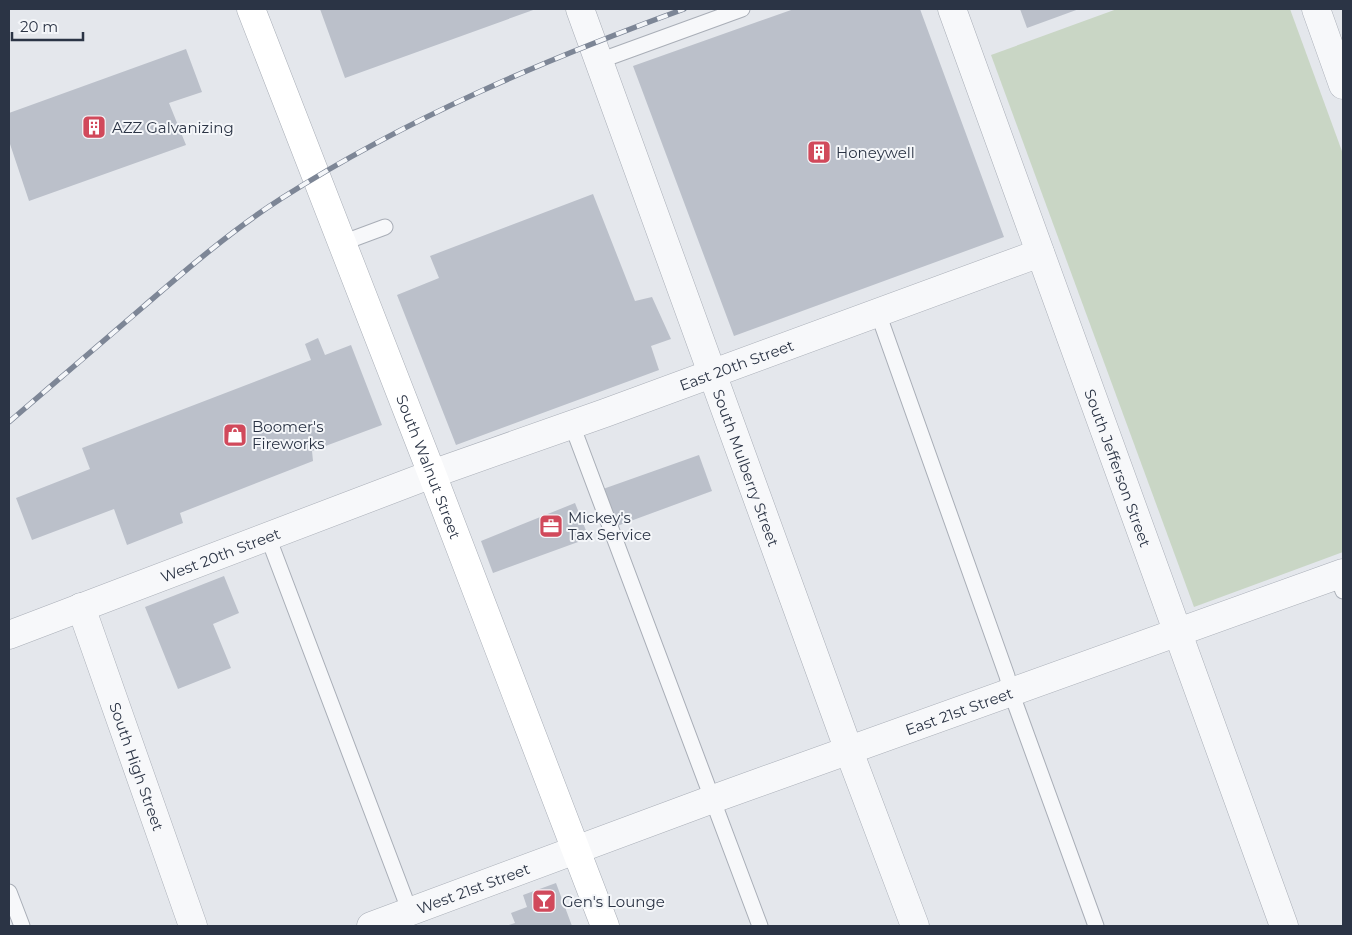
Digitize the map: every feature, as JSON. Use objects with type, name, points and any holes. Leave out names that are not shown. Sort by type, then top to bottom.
[{"type":"main road","name":"South Walnut Street","points":[[251,9],[605,926]]},
{"type":"street","name":"South Mulberry Street","points":[[580,9],[849,751],[915,926]]},
{"type":"street","name":"South Jefferson Street","points":[[952,9],[1284,926]]},
{"type":"street","points":[[1316,9],[1343,85]]},
{"type":"street","name":"East 20th Street","points":[[432,474],[572,425],[1040,253]]},
{"type":"street","name":"West 20th Street","points":[[9,635],[432,474]]},
{"type":"street","name":"East 21st Street","points":[[575,850],[1178,633],[1341,580]]},
{"type":"street","name":"South High Street","points":[[81,607],[193,926]]},
{"type":"street","name":"West 21st Street","points":[[371,926],[575,850]]},
{"type":"lane","points":[[600,61],[742,9]]},
{"type":"lane","points":[[342,243],[385,227]]},
{"type":"lane","points":[[878,313],[1007,676],[1011,692],[1096,926]]},
{"type":"lane","points":[[572,425],[760,926]]},
{"type":"lane","points":[[268,537],[410,912]]},
{"type":"lane","points":[[9,892],[22,926]]},
{"type":"green space","points":[[1117,9],[1290,9],[1343,154],[1343,552],[1194,607],[991,55]]},
{"type":"building","points":[[320,9],[536,9],[345,78]]},
{"type":"building","name":"Honeywell","points":[[794,9],[920,9],[1004,237],[734,336],[633,66]]},
{"type":"building","points":[[1020,9],[1079,9],[1027,28]]},
{"type":"building","name":"AZZ Galvanizing","points":[[186,49],[202,92],[169,103],[186,145],[29,201],[9,141],[9,113]]},
{"type":"building","points":[[593,194],[635,301],[652,297],[671,339],[651,346],[659,370],[456,445],[397,295],[439,278],[430,256]]},
{"type":"building","name":"Boomer's Fireworks","points":[[318,338],[325,355],[351,345],[382,425],[312,451],[313,461],[180,513],[183,523],[127,545],[114,509],[32,540],[16,498],[90,469],[82,448],[311,360],[305,344]]},
{"type":"building","points":[[699,455],[712,491],[617,526],[603,489]]},
{"type":"building","name":"Mickey's Tax Service","points":[[575,503],[589,538],[493,573],[481,541]]},
{"type":"building","points":[[224,576],[239,613],[213,624],[231,668],[178,689],[145,607]]},
{"type":"building","name":"Gen's Lounge","points":[[556,883],[572,926],[506,926],[515,923],[511,913],[527,907],[523,895]]},
{"type":"railway","points":[[9,422],[193,264],[245,223],[282,198],[378,142],[428,116],[529,70],[684,9]]},
{"type":"place","name":"AZZ Galvanizing","points":[[94,127]]},
{"type":"place","name":"Honeywell","points":[[819,152]]},
{"type":"place","name":"Boomer's Fireworks","points":[[235,435]]},
{"type":"place","name":"Mickey's Tax Service","points":[[551,526]]},
{"type":"place","name":"Gen's Lounge","points":[[544,901]]}]
